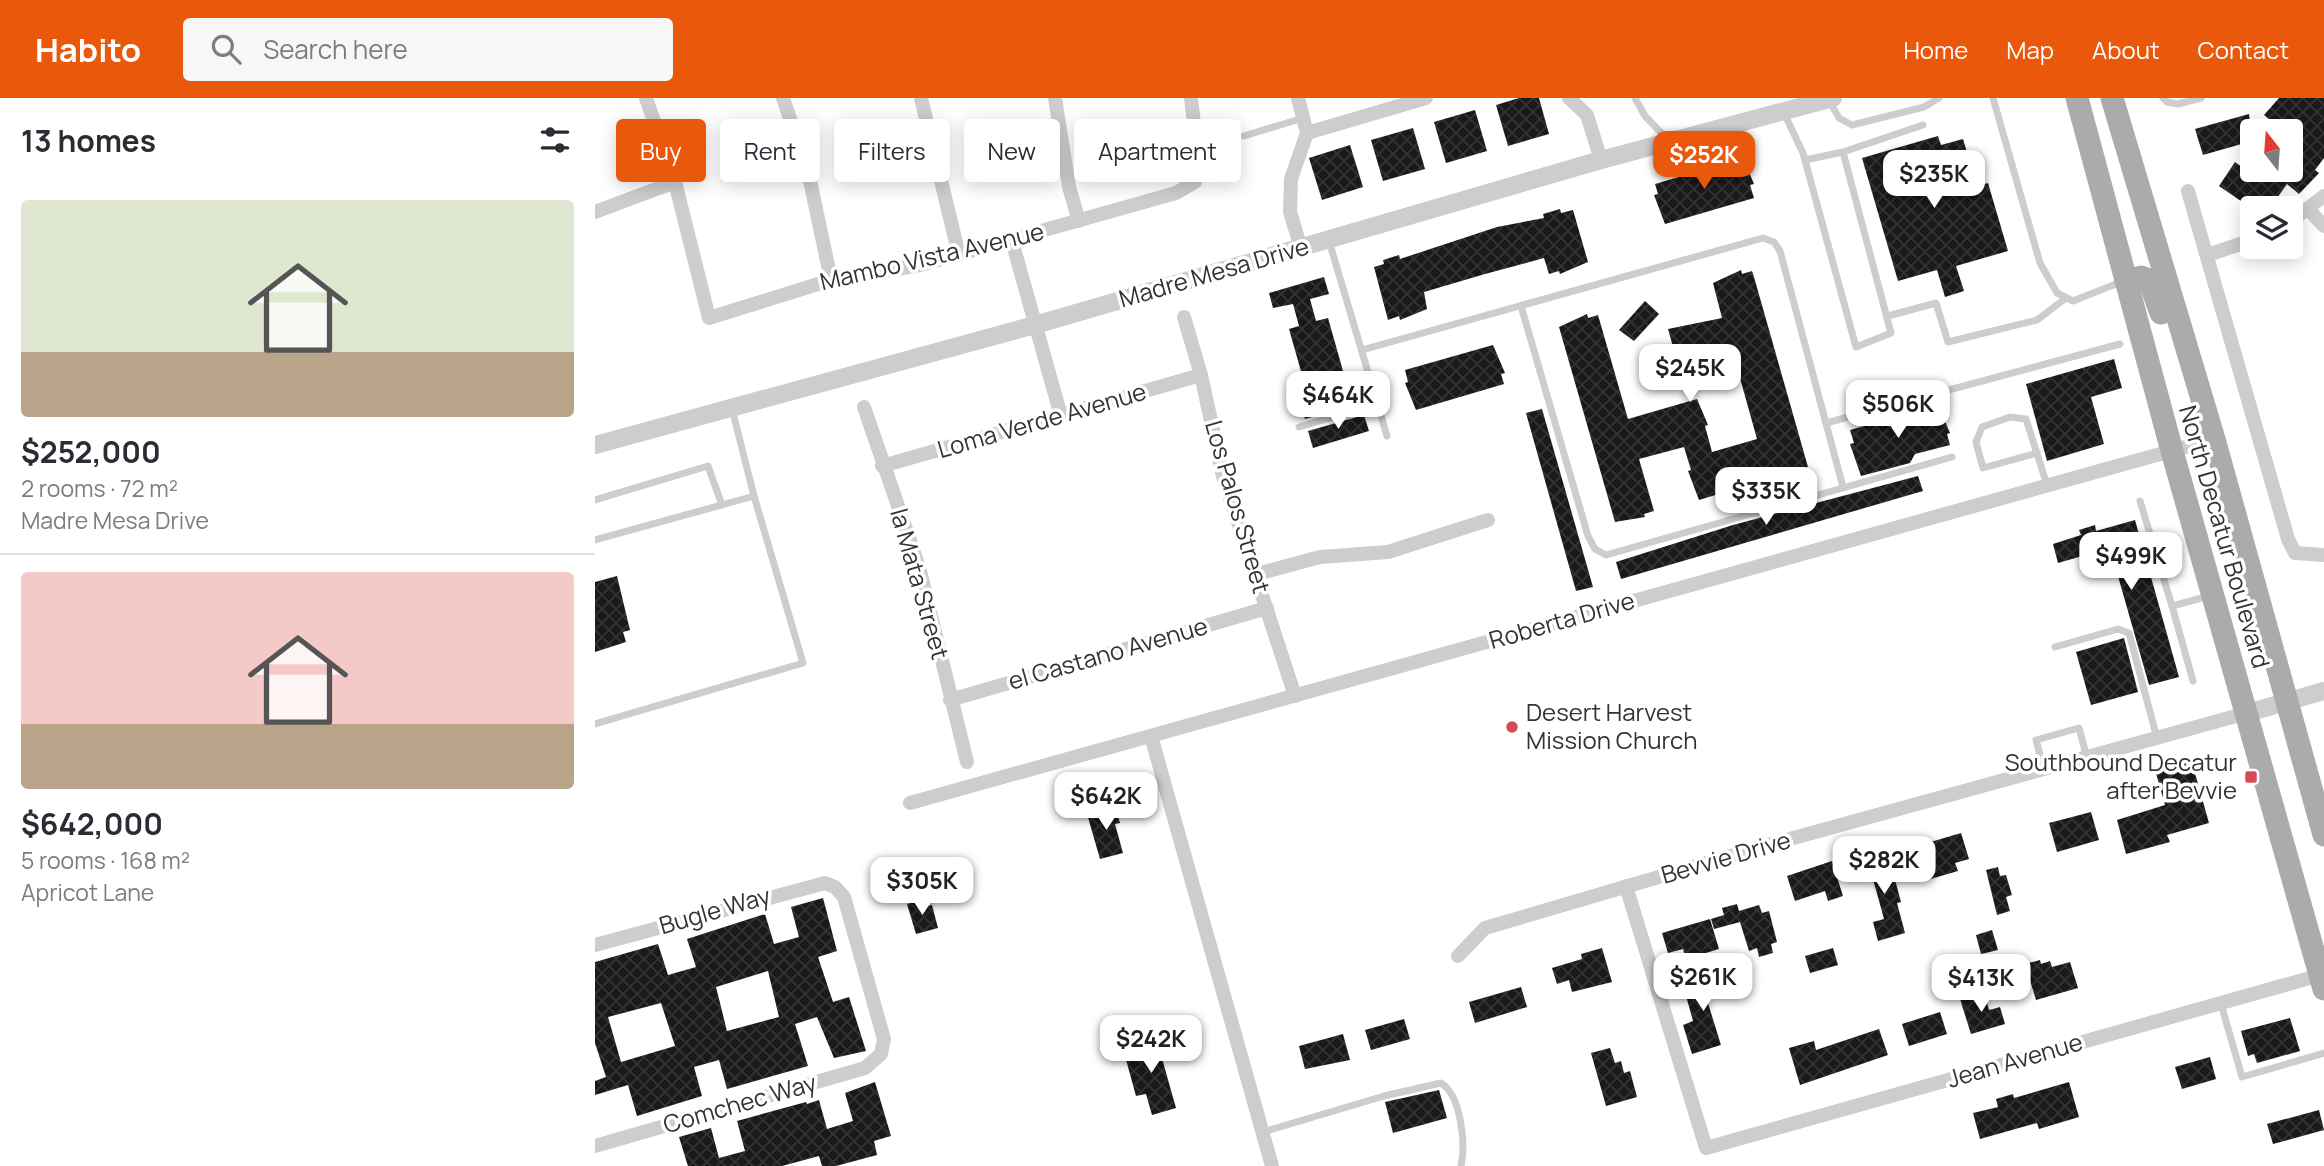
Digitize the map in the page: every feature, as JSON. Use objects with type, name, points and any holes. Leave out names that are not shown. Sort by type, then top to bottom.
[{"type":"main road","name":"North Decatur Boulevard","points":[[2077,98],[2172,451],[2323,980]]},
{"type":"main road","name":"North Decatur Boulevard","points":[[2115,100],[2214,439],[2324,835]]},
{"type":"main road","points":[[2126,281],[2141,277],[2149,280],[2166,332],[2197,383]]},
{"type":"street","points":[[646,98],[653,119]]},
{"type":"street","points":[[783,98],[808,171],[831,280]]},
{"type":"street","points":[[921,98],[959,256]]},
{"type":"street","points":[[1055,98],[1069,187],[1079,221]]},
{"type":"street","name":"Mambo Vista Avenue","points":[[675,182],[709,318],[831,280],[959,256],[1176,193],[1195,182],[1198,159],[1191,98]]},
{"type":"street","points":[[1298,98],[1307,133],[1290,179],[1290,212],[1301,248]]},
{"type":"street","points":[[1307,133],[1426,98]]},
{"type":"street","points":[[1569,98],[1587,114],[1601,160]]},
{"type":"street","name":"Madre Mesa Drive","points":[[595,445],[1035,325],[1601,160],[1831,99]]},
{"type":"street","points":[[595,212],[672,182]]},
{"type":"street","points":[[2188,191],[2288,539],[2295,553],[2324,555]]},
{"type":"street","points":[[2303,214],[2324,196]]},
{"type":"street","points":[[2309,210],[2324,226]]},
{"type":"street","points":[[1011,241],[1061,416]]},
{"type":"street","points":[[2208,255],[2240,244]]},
{"type":"street","name":"Los Palos Street","points":[[1184,317],[1201,375],[1223,476],[1295,696]]},
{"type":"street","name":"Loma Verde Avenue","points":[[882,466],[1201,375]]},
{"type":"street","name":"la Mata Street","points":[[865,407],[882,466],[919,567],[967,762]]},
{"type":"street","name":"Roberta Drive","points":[[910,803],[2214,439]]},
{"type":"street","points":[[1257,574],[1320,557],[1388,552],[1488,520]]},
{"type":"street","name":"el Castano Avenue","points":[[950,700],[1267,608]]},
{"type":"street","points":[[2247,713],[2324,691]]},
{"type":"street","name":"Bevvie Drive","points":[[1458,956],[1485,928],[1626,886],[2247,713]]},
{"type":"street","points":[[1151,736],[1271,1166]]},
{"type":"street","name":"Bugle Way","points":[[595,945],[814,883],[835,887],[844,897],[884,1039],[881,1055]]},
{"type":"street","name":"Jean Avenue","points":[[1626,886],[1706,1148],[2221,1004],[2323,980]]},
{"type":"street","name":"Comchec Way","points":[[595,1146],[865,1068],[881,1055]]},
{"type":"lane","points":[[1635,98],[1644,116],[1669,142]]},
{"type":"lane","points":[[1831,99],[1839,118],[1852,125],[1924,107],[1939,98]]},
{"type":"lane","points":[[1993,98],[2040,263],[2057,293],[2073,301],[2126,281]]},
{"type":"lane","points":[[2163,98],[2167,102],[2178,104],[2201,98]]},
{"type":"lane","points":[[1783,111],[1805,160],[1856,347],[1891,333],[1843,152]]},
{"type":"lane","points":[[1244,136],[1303,118]]},
{"type":"lane","points":[[1805,160],[1843,152],[1923,125]]},
{"type":"lane","points":[[1362,350],[1763,238],[1774,242],[1780,251],[1843,487]]},
{"type":"lane","points":[[1329,240],[1387,436]]},
{"type":"lane","points":[[1888,316],[1936,303],[1948,342],[2037,320],[2066,298]]},
{"type":"lane","points":[[1521,306],[1588,536],[1595,549],[1606,555],[1952,457]]},
{"type":"lane","points":[[1826,423],[2120,344]]},
{"type":"lane","points":[[1299,428],[1378,404]]},
{"type":"lane","points":[[595,724],[803,663],[731,408]]},
{"type":"lane","points":[[2037,453],[1983,468],[1976,442],[1982,427],[2010,417],[2026,419],[2037,453],[2047,486]]},
{"type":"lane","points":[[595,500],[708,467],[722,505]]},
{"type":"lane","points":[[595,540],[754,496]]},
{"type":"lane","points":[[2140,501],[2193,681]]},
{"type":"lane","points":[[2172,606],[2213,595]]},
{"type":"lane","points":[[2055,647],[2119,629],[2129,633],[2157,739]]},
{"type":"lane","points":[[2044,771],[2036,740],[2078,728],[2087,759]]},
{"type":"lane","points":[[2221,1004],[2242,1077],[2324,1053]]},
{"type":"lane","points":[[1263,1132],[1384,1096],[1441,1083],[1449,1087],[1455,1103],[1462,1145],[1461,1166]]},
{"type":"building","points":[[1519,98],[1539,98],[1549,134],[1508,146],[1496,105]]},
{"type":"building","points":[[2279,98],[2324,98],[2324,158],[2315,170],[2319,173],[2299,194],[2287,184],[2278,196],[2240,196],[2240,200],[2219,186],[2235,162],[2240,166],[2240,182],[2303,182],[2303,119],[2269,119],[2264,115]]},
{"type":"building","points":[[1475,110],[1487,151],[1446,163],[1434,122]]},
{"type":"building","points":[[2249,114],[2250,119],[2240,119],[2240,144],[2203,155],[2195,129]]},
{"type":"building","points":[[1413,128],[1425,169],[1383,181],[1371,140]]},
{"type":"building","points":[[1938,136],[1941,145],[1963,139],[1977,186],[1988,183],[2008,251],[1956,266],[1964,291],[1945,297],[1937,270],[1898,281],[1862,158]]},
{"type":"building","points":[[1350,145],[1363,187],[1322,200],[1309,158]]},
{"type":"building","points":[[1743,158],[1754,184],[1750,185],[1754,198],[1665,224],[1654,195],[1658,194],[1655,184]]},
{"type":"building","points":[[1560,209],[1561,213],[1573,210],[1588,262],[1560,274],[1559,271],[1549,274],[1544,258],[1485,274],[1424,292],[1427,309],[1400,320],[1399,316],[1388,320],[1374,267],[1384,264],[1383,260],[1399,255],[1400,259],[1497,227],[1544,218],[1543,214]]},
{"type":"building","points":[[1741,270],[1742,274],[1752,271],[1808,467],[1797,470],[1799,474],[1782,478],[1781,475],[1699,500],[1688,471],[1691,470],[1684,447],[1639,459],[1654,511],[1644,514],[1645,517],[1615,522],[1559,327],[1587,314],[1588,318],[1598,315],[1628,419],[1697,399],[1708,425],[1705,426],[1712,452],[1757,439],[1738,371],[1689,388],[1682,379],[1668,329],[1722,318],[1713,283]]},
{"type":"building","points":[[1324,277],[1329,294],[1310,299],[1316,321],[1328,318],[1347,385],[1355,384],[1360,403],[1305,419],[1299,400],[1308,396],[1289,329],[1299,326],[1293,304],[1273,308],[1269,293]]},
{"type":"building","points":[[1645,301],[1659,314],[1634,341],[1619,330]]},
{"type":"building","points":[[1493,345],[1505,373],[1501,374],[1504,384],[1416,410],[1405,383],[1408,382],[1405,370]]},
{"type":"building","points":[[2114,359],[2122,388],[2091,397],[2104,444],[2047,461],[2026,384]]},
{"type":"building","points":[[1938,405],[1950,433],[1947,434],[1950,445],[1915,454],[1910,463],[1861,476],[1850,444],[1854,443],[1850,430]]},
{"type":"building","points":[[1542,409],[1593,587],[1576,591],[1526,413]]},
{"type":"building","points":[[1364,415],[1369,431],[1313,448],[1308,431]]},
{"type":"building","points":[[1918,476],[1923,491],[1621,579],[1616,562],[1733,525]]},
{"type":"building","points":[[2135,520],[2179,677],[2149,685],[2110,548],[2058,563],[2053,544],[2081,535],[2079,530],[2095,525],[2096,531]]},
{"type":"building","points":[[617,576],[630,630],[623,632],[626,642],[595,652],[595,582]]},
{"type":"building","points":[[2124,638],[2138,692],[2091,705],[2076,652]]},
{"type":"building","points":[[2191,759],[2209,823],[2167,835],[2170,842],[2126,854],[2117,820],[2165,805],[2155,770]]},
{"type":"building","points":[[1115,806],[1120,823],[1115,824],[1123,853],[1100,859],[1087,814]]},
{"type":"building","points":[[2091,812],[2099,840],[2057,852],[2049,823]]},
{"type":"building","points":[[1961,833],[1969,859],[1955,863],[1958,871],[1927,880],[1917,846]]},
{"type":"building","points":[[1888,854],[1901,902],[1897,903],[1905,933],[1878,941],[1873,922],[1884,919],[1873,879],[1863,882],[1857,863]]},
{"type":"building","points":[[1832,861],[1843,896],[1828,901],[1825,891],[1795,901],[1787,876]]},
{"type":"building","points":[[1998,867],[2000,876],[2006,875],[2012,895],[2006,897],[2010,911],[1997,915],[1986,870]]},
{"type":"building","points":[[823,898],[837,951],[818,957],[833,1002],[849,997],[866,1051],[834,1058],[817,1017],[795,1024],[808,1066],[727,1089],[719,1060],[694,1067],[702,1096],[637,1116],[628,1085],[595,1095],[595,1081],[606,1077],[595,1043],[595,962],[658,944],[668,975],[696,967],[687,939],[765,914],[774,944],[799,937],[791,907]],"holes":[[[768,971],[779,1017],[727,1031],[716,987]],[[661,1003],[675,1046],[621,1062],[608,1017]]]},
{"type":"building","points":[[922,899],[924,907],[932,905],[938,928],[916,934],[907,904]]},
{"type":"building","points":[[1737,904],[1739,911],[1759,905],[1762,913],[1769,911],[1777,942],[1771,944],[1773,953],[1759,957],[1757,948],[1749,951],[1740,922],[1714,929],[1711,919],[1724,915],[1722,908]]},
{"type":"building","points":[[1710,919],[1719,949],[1686,959],[1683,949],[1668,953],[1662,933]]},
{"type":"building","points":[[1992,930],[1998,950],[1981,954],[1976,935]]},
{"type":"building","points":[[1602,948],[1612,982],[1572,992],[1569,980],[1557,984],[1552,968],[1582,959],[1581,954]]},
{"type":"building","points":[[1833,948],[1838,965],[1810,973],[1805,956]]},
{"type":"building","points":[[2040,960],[2041,964],[2050,961],[2052,967],[2070,962],[2078,988],[2036,1000],[2025,964]]},
{"type":"building","points":[[1721,974],[1727,994],[1707,1000],[1721,1045],[1692,1054],[1683,1025],[1693,1021],[1683,985]]},
{"type":"building","points":[[1521,987],[1527,1007],[1475,1023],[1469,1002]]},
{"type":"building","points":[[1984,992],[1989,1010],[2000,1007],[2005,1024],[1971,1034],[1960,999]]},
{"type":"building","points":[[1940,1012],[1947,1034],[1909,1046],[1902,1024]]},
{"type":"building","points":[[2290,1018],[2300,1051],[2257,1063],[2254,1054],[2248,1056],[2241,1031]]},
{"type":"building","points":[[1404,1019],[1410,1039],[1371,1050],[1365,1030]]},
{"type":"building","points":[[1879,1029],[1888,1055],[1800,1085],[1789,1048],[1814,1041],[1816,1050]]},
{"type":"building","points":[[1154,1030],[1176,1108],[1152,1115],[1146,1094],[1136,1096],[1125,1056],[1142,1051],[1138,1035]]},
{"type":"building","points":[[1343,1034],[1350,1060],[1305,1069],[1299,1046]]},
{"type":"building","points":[[1610,1048],[1615,1063],[1621,1061],[1624,1073],[1630,1071],[1637,1097],[1606,1106],[1591,1053]]},
{"type":"building","points":[[2210,1057],[2216,1079],[2182,1089],[2175,1067]]},
{"type":"building","points":[[875,1082],[891,1136],[874,1141],[877,1155],[836,1166],[822,1166],[819,1156],[782,1166],[688,1166],[679,1137],[711,1128],[719,1158],[745,1151],[737,1121],[819,1100],[827,1129],[853,1121],[845,1093]]},
{"type":"building","points":[[2069,1082],[2079,1117],[2039,1129],[2037,1123],[1980,1139],[1973,1113],[1998,1107],[1996,1099],[2013,1094],[2014,1098]]},
{"type":"building","points":[[1439,1090],[1447,1118],[1393,1133],[1385,1102]]},
{"type":"building","points":[[2319,1110],[2324,1130],[2273,1144],[2267,1124]]},
{"type":"place","name":"Desert Harvest Mission Church","points":[[1512,727]]},
{"type":"place","name":"Southbound Decatur after Bevvie","points":[[2251,777]]}]
